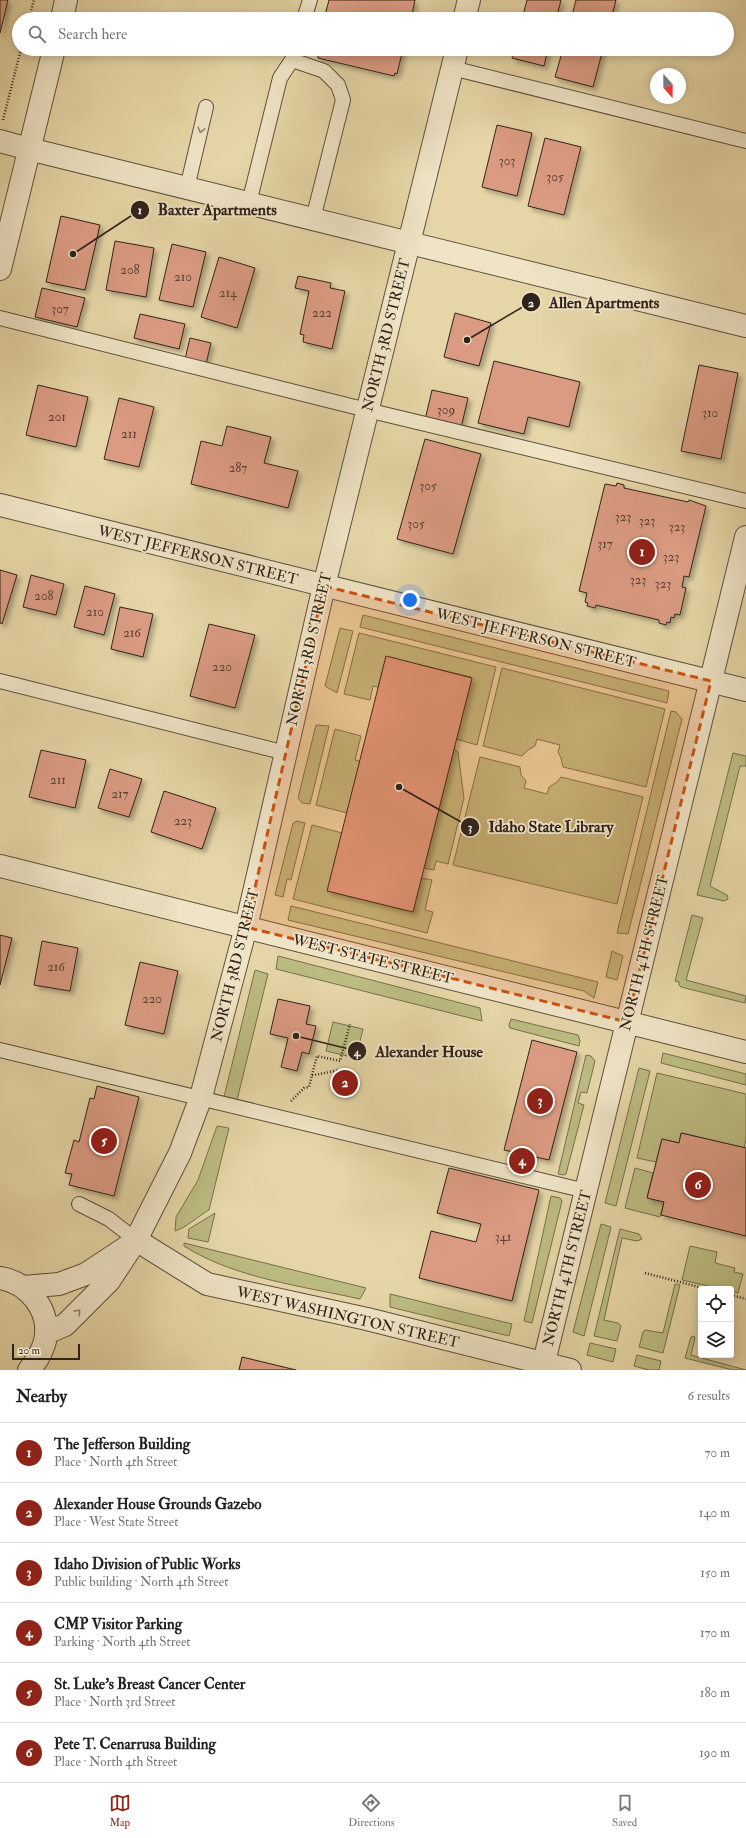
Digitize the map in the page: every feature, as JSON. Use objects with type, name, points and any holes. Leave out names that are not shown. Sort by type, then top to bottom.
[{"type":"street","points":[[63,12],[66,0]]},
{"type":"street","points":[[466,12],[469,0]]},
{"type":"street","points":[[0,269],[52,56]]},
{"type":"street","name":"NORTH 3RD STREET","points":[[46,1337],[65,1325],[109,1281],[136,1240],[180,1153],[201,1097],[246,927],[324,586],[454,58]]},
{"type":"street","points":[[0,141],[249,204],[746,326]]},
{"type":"street","name":"WEST JEFFERSON STREET","points":[[0,505],[746,690]]},
{"type":"street","name":"NORTH 4TH STREET","points":[[543,1366],[746,537]]},
{"type":"street","name":"WEST STATE STREET","points":[[0,866],[746,1052]]},
{"type":"street","name":"NORTH 3RD STREET","points":[[23,1287],[59,1284],[86,1274],[136,1240]]},
{"type":"street","name":"WEST WASHINGTON STREET","points":[[136,1240],[206,1284],[367,1319],[543,1366],[570,1370]]},
{"type":"street","points":[[0,1278],[8,1279],[23,1287],[34,1297],[42,1311],[49,1370]]},
{"type":"street","points":[[29,1370],[39,1358],[46,1337]]},
{"type":"lane","points":[[306,12],[310,0]]},
{"type":"lane","points":[[249,204],[280,78],[292,56]]},
{"type":"lane","points":[[296,56],[324,72],[338,85],[343,100],[313,219]]},
{"type":"lane","points":[[454,58],[746,141]]},
{"type":"lane","points":[[187,188],[206,107]]},
{"type":"lane","points":[[0,318],[367,410],[746,501]]},
{"type":"lane","points":[[0,681],[286,753]]},
{"type":"lane","points":[[0,1050],[201,1097],[586,1191]]},
{"type":"lane","points":[[79,1204],[109,1219],[136,1240]]},
{"type":"path","points":[[31,12],[34,0]]},
{"type":"path","points":[[4,119],[19,56]]},
{"type":"path","points":[[277,1116],[304,1088],[309,1087],[317,1056],[340,1061],[350,1024]]},
{"type":"path","points":[[312,1075],[341,1070],[345,1071],[346,1075]]},
{"type":"path","points":[[645,1274],[698,1287]]},
{"type":"path","points":[[734,1296],[746,1299]]},
{"type":"highlighted area","points":[[324,586],[711,681],[627,1022],[246,927]]},
{"type":"green space","points":[[363,615],[669,691],[667,703],[360,627]]},
{"type":"green space","points":[[340,628],[353,631],[337,693],[325,686]]},
{"type":"green space","points":[[359,633],[496,667],[477,745],[456,739],[471,677],[386,657],[378,687],[373,686],[370,700],[344,694]]},
{"type":"green space","points":[[502,668],[665,709],[646,787],[563,767],[558,752],[560,745],[537,739],[535,746],[522,756],[483,746]]},
{"type":"green space","points":[[671,711],[676,712],[682,719],[628,934],[617,933]]},
{"type":"green space","points":[[316,725],[329,726],[310,804],[302,803],[298,798]]},
{"type":"green space","points":[[335,729],[361,736],[355,760],[360,761],[347,813],[316,805]]},
{"type":"green space","points":[[454,749],[458,752],[464,798],[448,864],[436,861],[434,870],[424,868]]},
{"type":"green space","points":[[733,753],[746,756],[746,766],[740,766],[710,886],[727,895],[728,899],[724,901],[697,895]]},
{"type":"green space","points":[[480,757],[520,767],[521,775],[526,781],[524,788],[547,794],[549,787],[557,782],[561,777],[643,797],[617,904],[453,865]]},
{"type":"green space","points":[[297,821],[305,823],[291,880],[287,879],[283,897],[275,895],[293,823]]},
{"type":"green space","points":[[312,825],[342,833],[421,878],[432,880],[425,910],[433,912],[427,933],[293,899]]},
{"type":"green space","points":[[291,906],[598,982],[594,998],[584,991],[288,920]]},
{"type":"green space","points":[[692,915],[703,918],[686,980],[746,996],[745,1003],[681,987],[679,982],[675,981]]},
{"type":"green space","points":[[612,951],[623,956],[617,980],[606,977]]},
{"type":"green space","points":[[278,956],[480,1008],[482,1021],[276,969]]},
{"type":"green space","points":[[255,970],[268,974],[237,1100],[224,1097]]},
{"type":"green space","points":[[511,1019],[578,1035],[580,1041],[579,1046],[510,1028],[509,1025]]},
{"type":"green space","points":[[333,1022],[363,1029],[356,1058],[326,1051]]},
{"type":"green space","points":[[663,1053],[746,1074],[746,1085],[661,1063]]},
{"type":"green space","points":[[586,1055],[591,1056],[595,1061],[587,1093],[581,1092],[578,1103],[584,1105],[566,1174],[558,1174]]},
{"type":"green space","points":[[639,1068],[650,1071],[616,1206],[605,1203]]},
{"type":"green space","points":[[657,1073],[746,1094],[746,1139],[744,1148],[682,1133],[679,1143],[662,1139],[656,1162],[637,1158]]},
{"type":"green space","points":[[217,1126],[229,1128],[209,1210],[183,1228],[175,1231],[176,1217],[198,1180]]},
{"type":"green space","points":[[635,1168],[653,1173],[647,1197],[664,1202],[660,1217],[625,1208]]},
{"type":"green space","points":[[551,1196],[560,1198],[562,1201],[532,1323],[524,1321]]},
{"type":"green space","points":[[215,1213],[208,1242],[188,1238],[189,1229]]},
{"type":"green space","points":[[601,1224],[611,1227],[584,1336],[573,1332]]},
{"type":"green space","points":[[620,1229],[639,1234],[642,1239],[637,1241],[622,1238],[604,1320],[618,1323],[621,1326],[617,1341],[594,1336]]},
{"type":"green space","points":[[184,1243],[366,1288],[360,1299],[269,1280],[224,1266],[184,1246]]},
{"type":"green space","points":[[690,1246],[717,1252],[715,1263],[735,1268],[734,1272],[743,1274],[738,1293],[734,1292],[734,1286],[708,1286],[682,1280]]},
{"type":"green space","points":[[675,1284],[680,1285],[663,1353],[639,1347],[643,1332],[645,1330],[663,1333]]},
{"type":"green space","points":[[390,1294],[512,1324],[509,1336],[390,1307]]},
{"type":"green space","points":[[694,1336],[695,1338],[691,1355],[746,1370],[733,1370],[685,1358],[691,1337]]},
{"type":"green space","points":[[590,1343],[616,1349],[613,1362],[587,1355]]},
{"type":"green space","points":[[637,1355],[661,1361],[659,1370],[649,1370],[634,1366]]},
{"type":"building","points":[[0,0],[8,0],[0,33]]},
{"type":"building","points":[[329,0],[415,0],[412,12],[326,12]]},
{"type":"building","points":[[527,0],[561,0],[558,12],[524,12]]},
{"type":"building","points":[[576,0],[616,0],[613,12],[573,12]]},
{"type":"building","points":[[318,56],[401,56],[397,74],[395,73],[394,76],[318,58]]},
{"type":"building","points":[[512,56],[546,56],[544,66],[512,58]]},
{"type":"building","points":[[561,56],[601,56],[593,87],[555,77]]},
{"type":"building","points":[[497,125],[532,133],[517,196],[482,187]]},
{"type":"building","points":[[545,138],[581,147],[564,215],[528,206]]},
{"type":"building","points":[[61,216],[100,225],[85,290],[46,282]]},
{"type":"building","points":[[115,241],[154,248],[146,297],[106,290]]},
{"type":"building","points":[[172,244],[206,252],[193,307],[159,300]]},
{"type":"building","points":[[219,257],[255,268],[237,328],[201,317]]},
{"type":"building","points":[[298,276],[331,283],[330,288],[345,291],[332,349],[303,342],[304,335],[300,334],[309,291],[295,288]]},
{"type":"building","points":[[42,288],[85,298],[77,327],[35,317]]},
{"type":"building","points":[[455,313],[491,323],[479,366],[444,357]]},
{"type":"building","points":[[140,314],[185,324],[179,349],[134,338]]},
{"type":"building","points":[[190,338],[211,343],[206,364],[185,359]]},
{"type":"building","points":[[494,361],[580,382],[569,427],[528,417],[524,434],[478,423]]},
{"type":"building","points":[[699,365],[738,373],[721,459],[681,451]]},
{"type":"building","points":[[38,385],[88,397],[76,447],[26,435]]},
{"type":"building","points":[[432,390],[468,398],[461,428],[425,420]]},
{"type":"building","points":[[119,398],[154,407],[139,467],[104,459]]},
{"type":"building","points":[[227,426],[271,437],[264,463],[298,471],[288,508],[191,484],[201,441],[222,446]]},
{"type":"building","points":[[425,439],[481,454],[453,554],[397,539]]},
{"type":"building","points":[[617,483],[624,485],[624,488],[688,502],[689,500],[706,506],[689,577],[684,576],[682,587],[686,588],[680,615],[675,614],[674,618],[671,617],[670,623],[667,622],[666,625],[659,623],[659,620],[596,605],[595,608],[587,606],[588,603],[585,602],[587,593],[579,591],[605,484],[616,486]]},
{"type":"building","points":[[0,570],[17,575],[2,624],[0,623]]},
{"type":"building","points":[[31,575],[64,584],[56,615],[23,607]]},
{"type":"building","points":[[85,586],[115,594],[104,635],[74,627]]},
{"type":"building","points":[[120,607],[153,614],[143,657],[111,649]]},
{"type":"building","points":[[209,624],[255,635],[235,708],[190,696]]},
{"type":"building","points":[[386,656],[472,678],[413,912],[327,891]]},
{"type":"building","points":[[41,750],[86,760],[75,808],[29,797]]},
{"type":"building","points":[[110,769],[142,779],[129,817],[98,808]]},
{"type":"building","points":[[164,791],[216,808],[202,849],[151,832]]},
{"type":"building","points":[[0,935],[12,938],[0,985]]},
{"type":"building","points":[[42,941],[78,948],[70,991],[34,985]]},
{"type":"building","points":[[140,962],[178,971],[164,1034],[125,1025]]},
{"type":"building","points":[[278,999],[310,1006],[306,1024],[316,1026],[309,1054],[302,1052],[297,1071],[281,1067],[288,1038],[270,1034]]},
{"type":"building","points":[[532,1040],[577,1052],[549,1160],[504,1150]]},
{"type":"building","points":[[345,1076],[350,1078],[352,1083],[350,1088],[345,1090],[340,1088],[338,1083],[340,1078]]},
{"type":"building","points":[[97,1086],[139,1097],[114,1196],[69,1185],[72,1174],[65,1173],[74,1140],[79,1142],[90,1098],[94,1099]]},
{"type":"building","points":[[681,1133],[746,1148],[746,1236],[661,1215],[664,1202],[647,1198],[662,1139],[679,1143]]},
{"type":"building","points":[[449,1168],[539,1190],[512,1301],[419,1278],[431,1231],[476,1242],[481,1224],[437,1213]]},
{"type":"building","points":[[242,1357],[296,1370],[239,1370]]},
{"type":"place","name":"Baxter Apartments","points":[[73,254]]},
{"type":"place","name":"Allen Apartments","points":[[467,340]]},
{"type":"place","name":"The Jefferson Building","points":[[642,552]]},
{"type":"place","name":"Idaho State Library","points":[[399,787]]},
{"type":"place","name":"Alexander House","points":[[296,1036]]},
{"type":"place","name":"Alexander House Grounds Gazebo","points":[[345,1083]]},
{"type":"place","name":"Idaho Division of Public Works","points":[[540,1101]]},
{"type":"place","name":"St. Luke's Breast Cancer Center","points":[[104,1141]]},
{"type":"place","name":"CMP Visitor Parking","points":[[522,1161]]},
{"type":"place","name":"Pete T. Cenarrusa Building","points":[[698,1185]]}]
